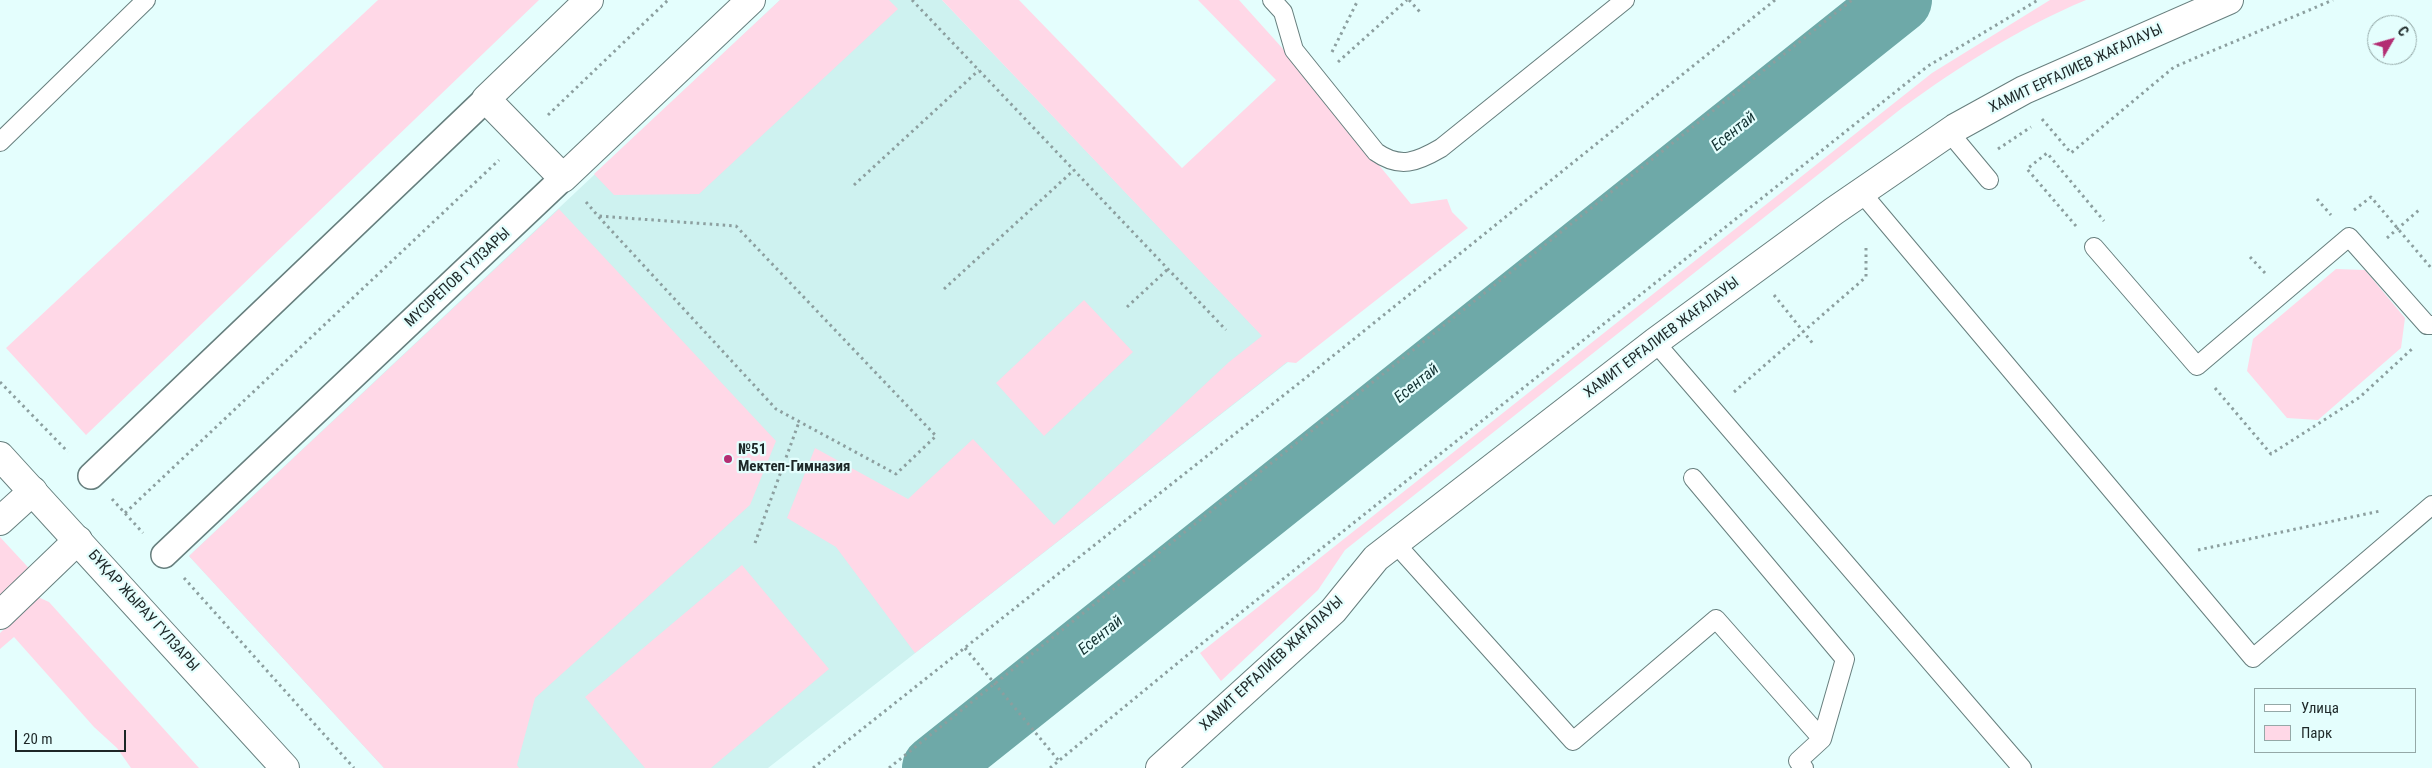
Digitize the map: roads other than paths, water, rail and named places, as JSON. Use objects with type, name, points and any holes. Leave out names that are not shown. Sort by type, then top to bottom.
[{"type":"street","points":[[91,476],[590,0]]},
{"type":"street","name":"МҮСІРЕПОВ ГҮЛЗАРЫ","points":[[164,555],[752,0]]},
{"type":"street","name":"ХАМИТ ЕРҒАЛИЕВ ЖАҒАЛАУЫ","points":[[1160,768],[1333,611],[1376,558],[1655,342],[1861,192],[1950,132],[2024,90],[2229,0]]},
{"type":"street","points":[[486,99],[563,178]]},
{"type":"street","name":"БҰҚАР ЖЫРАУ ГҮЛЗАРЫ","points":[[0,456],[285,768]]},
{"type":"street","points":[[0,521],[33,491]]},
{"type":"street","points":[[0,615],[78,540]]},
{"type":"lane","points":[[0,142],[146,0]]},
{"type":"lane","points":[[1272,0],[1284,12],[1294,50],[1376,152],[1388,160],[1404,163],[1424,158],[1442,148],[1625,0]]},
{"type":"lane","points":[[1950,132],[1988,180]]},
{"type":"lane","points":[[1861,192],[2253,658],[2432,506]]},
{"type":"lane","points":[[2094,247],[2197,366],[2349,237],[2427,325],[2432,325]]},
{"type":"lane","points":[[1655,342],[2022,768]]},
{"type":"lane","points":[[1693,478],[1844,660],[1822,739],[1798,761],[1804,768]]},
{"type":"lane","points":[[1395,543],[1573,741],[1716,619],[1822,739]]},
{"type":"waterway","name":"Есентай","points":[[935,768],[1899,0]]},
{"type":"place","name":"№51 Мектеп-Гимназия","points":[[728,459]]}]
